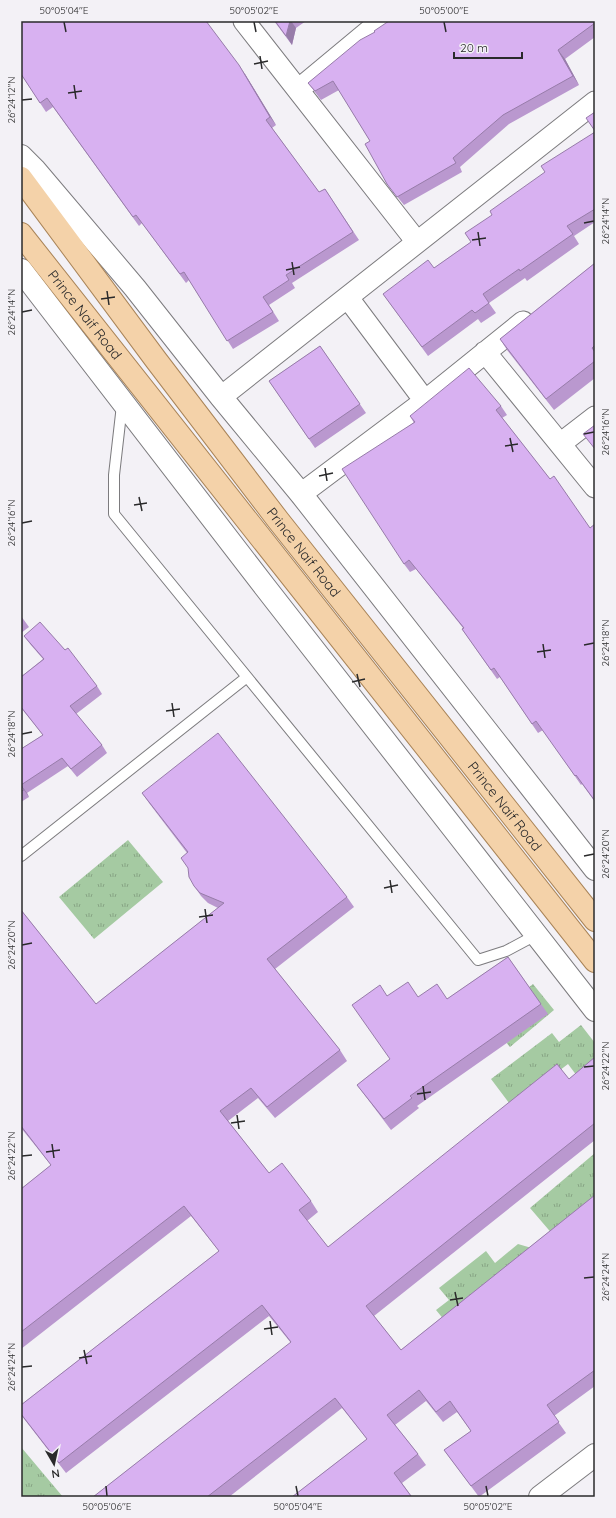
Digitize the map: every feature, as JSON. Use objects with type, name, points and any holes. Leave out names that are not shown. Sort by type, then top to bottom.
[{"type":"main road","name":"Prince Naif Road","points":[[21,178],[156,360],[283,527],[595,920]]},
{"type":"main road","name":"Prince Naif Road","points":[[21,234],[595,961]]},
{"type":"street","points":[[244,21],[417,242]]},
{"type":"street","points":[[298,90],[381,21]]},
{"type":"street","points":[[221,397],[595,102]]},
{"type":"street","points":[[21,156],[35,170],[135,288],[221,397],[301,494],[595,870]]},
{"type":"street","points":[[21,270],[265,587],[595,1010]]},
{"type":"street","points":[[348,298],[425,401]]},
{"type":"street","points":[[301,494],[425,401],[540,308]]},
{"type":"street","points":[[486,352],[595,487]]},
{"type":"street","points":[[560,444],[595,417]]},
{"type":"street","points":[[540,1497],[595,1455]]},
{"type":"lane","points":[[122,401],[122,415],[117,441],[114,474],[114,514],[478,960],[506,951],[536,935]]},
{"type":"lane","points":[[21,856],[247,676]]},
{"type":"green space","points":[[128,840],[163,882],[94,939],[59,897]]},
{"type":"green space","points":[[533,984],[554,1010],[510,1047],[488,1021]]},
{"type":"green space","points":[[581,1025],[595,1043],[595,1088],[589,1092],[568,1064],[512,1107],[491,1079],[552,1033],[559,1042]]},
{"type":"green space","points":[[595,1153],[595,1202],[554,1236],[530,1208]]},
{"type":"green space","points":[[518,1244],[535,1249],[445,1321],[436,1310],[449,1300],[439,1288],[486,1251],[495,1263]]},
{"type":"green space","points":[[21,1447],[63,1497],[21,1497]]},
{"type":"building","points":[[21,21],[206,21],[239,65],[270,117],[266,120],[319,192],[325,189],[353,232],[286,275],[289,280],[263,297],[273,312],[227,341],[184,272],[180,274],[136,215],[133,217],[47,98],[40,103],[21,74]]},
{"type":"building","points":[[275,21],[290,21],[286,36]]},
{"type":"building","points":[[389,21],[595,21],[595,23],[558,50],[573,76],[503,115],[453,158],[456,163],[397,197],[387,184],[365,144],[370,141],[333,81],[315,91],[308,83],[360,40],[375,32],[374,31]]},
{"type":"building","points":[[595,112],[595,131],[586,118]]},
{"type":"building","points":[[595,132],[595,209],[567,226],[573,234],[520,271],[519,269],[483,294],[489,303],[475,313],[472,310],[422,347],[383,294],[428,260],[434,268],[471,242],[465,233],[492,215],[490,211],[545,172],[541,166]]},
{"type":"building","points":[[595,263],[595,345],[592,348],[595,352],[595,361],[546,399],[500,339]]},
{"type":"building","points":[[320,346],[360,404],[309,439],[269,381]]},
{"type":"building","points":[[469,368],[501,406],[496,410],[550,479],[554,476],[590,528],[595,524],[595,801],[576,775],[575,776],[536,721],[532,724],[494,668],[491,670],[462,629],[464,628],[409,560],[404,564],[342,469],[415,422],[410,416]]},
{"type":"building","points":[[595,425],[595,449],[583,434]]},
{"type":"building","points":[[40,622],[65,650],[68,648],[97,686],[70,706],[102,745],[71,769],[62,758],[21,785],[21,749],[43,735],[21,707],[21,677],[44,659],[24,636]]},
{"type":"building","points":[[218,733],[347,897],[267,959],[340,1050],[267,1107],[251,1088],[220,1111],[269,1173],[282,1163],[311,1201],[299,1210],[328,1247],[557,1064],[569,1079],[595,1057],[595,1123],[366,1306],[401,1350],[595,1195],[595,1370],[547,1405],[559,1422],[471,1486],[444,1450],[471,1431],[450,1401],[436,1412],[419,1390],[387,1415],[418,1454],[394,1473],[411,1496],[410,1497],[292,1497],[367,1439],[335,1398],[207,1497],[93,1497],[291,1342],[262,1305],[59,1463],[21,1414],[21,1405],[219,1251],[184,1206],[21,1332],[21,1189],[51,1165],[21,1126],[21,910],[96,1004],[224,903],[200,893],[194,886],[189,877],[188,868],[181,858],[188,852],[142,793]]},
{"type":"building","points":[[508,957],[541,1004],[410,1096],[412,1098],[384,1119],[357,1085],[390,1059],[352,1005],[380,985],[387,996],[408,982],[418,997],[437,984],[447,999]]}]
